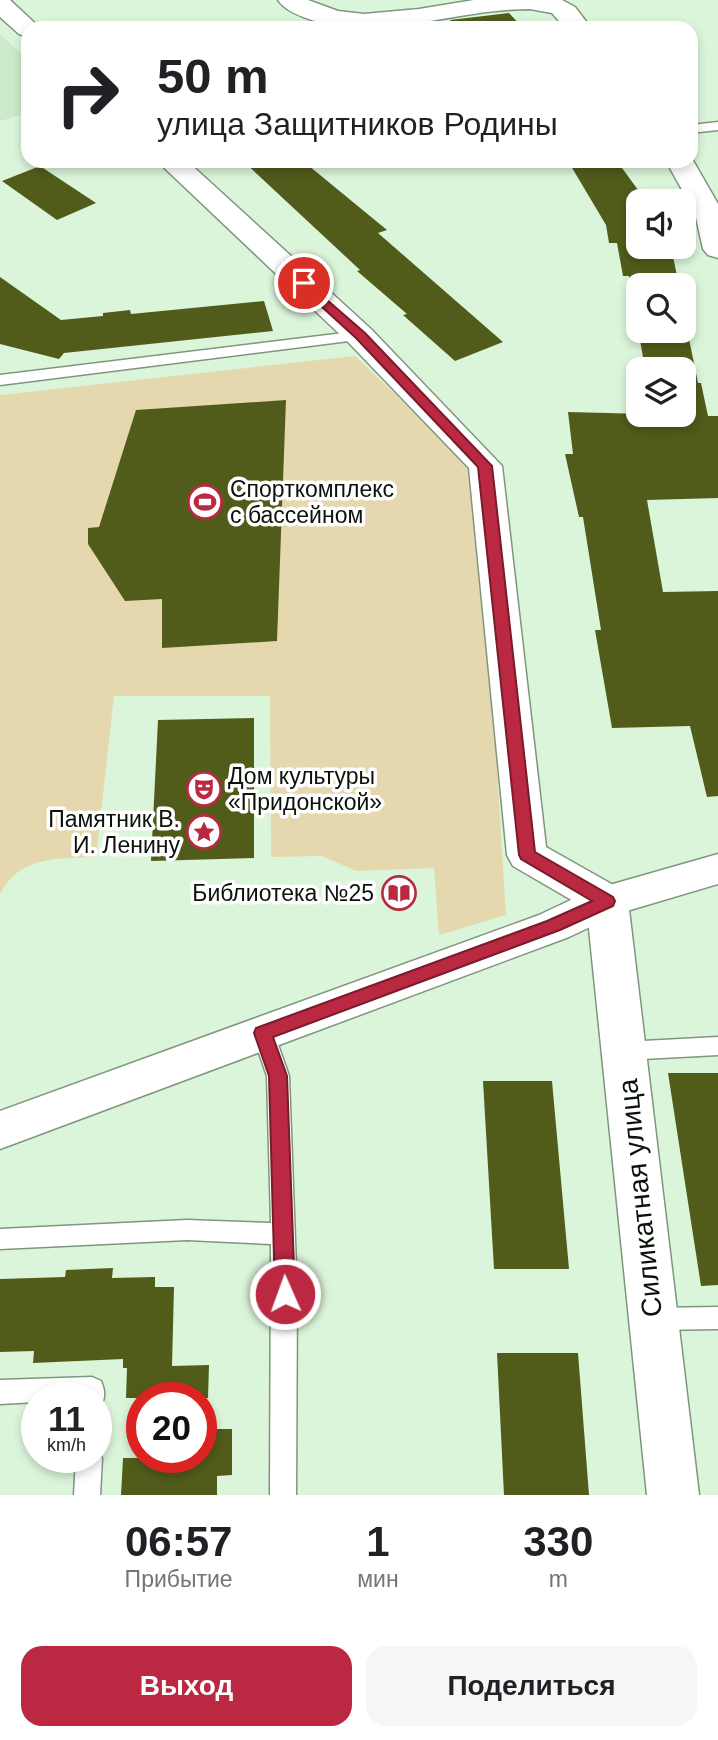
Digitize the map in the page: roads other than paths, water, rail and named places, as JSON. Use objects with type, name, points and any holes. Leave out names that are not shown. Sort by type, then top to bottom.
[{"type":"street","points":[[290,0],[302,8],[347,20],[363,21]]},
{"type":"street","points":[[385,21],[526,0],[545,2],[563,9],[572,21]]},
{"type":"street","points":[[0,4],[21,23]]},
{"type":"street","points":[[179,168],[360,336],[485,466],[527,855],[607,901]]},
{"type":"street","points":[[684,168],[709,213],[718,249]]},
{"type":"street","points":[[0,1130],[554,926],[607,901],[718,869]]},
{"type":"street","name":"Силикатная улица","points":[[607,901],[673,1495]]},
{"type":"lane","points":[[698,128],[718,126]]},
{"type":"lane","points":[[0,380],[360,336]]},
{"type":"lane","points":[[263,1033],[278,1076],[283,1234],[283,1495]]},
{"type":"lane","points":[[624,1051],[718,1046]]},
{"type":"lane","points":[[0,1239],[187,1230],[283,1234]]},
{"type":"lane","points":[[654,1319],[718,1318]]},
{"type":"lane","points":[[0,1392],[21,1391]]},
{"type":"lane","points":[[88,1495],[89,1473]]},
{"type":"place","name":"Спорткомплекс с бассейном","points":[[205,502]]},
{"type":"place","name":"Дом культуры «Придонской»","points":[[204,789]]},
{"type":"place","name":"Памятник В. И. Ленину","points":[[204,832]]},
{"type":"place","name":"Библиотека №25","points":[[399,893]]}]
